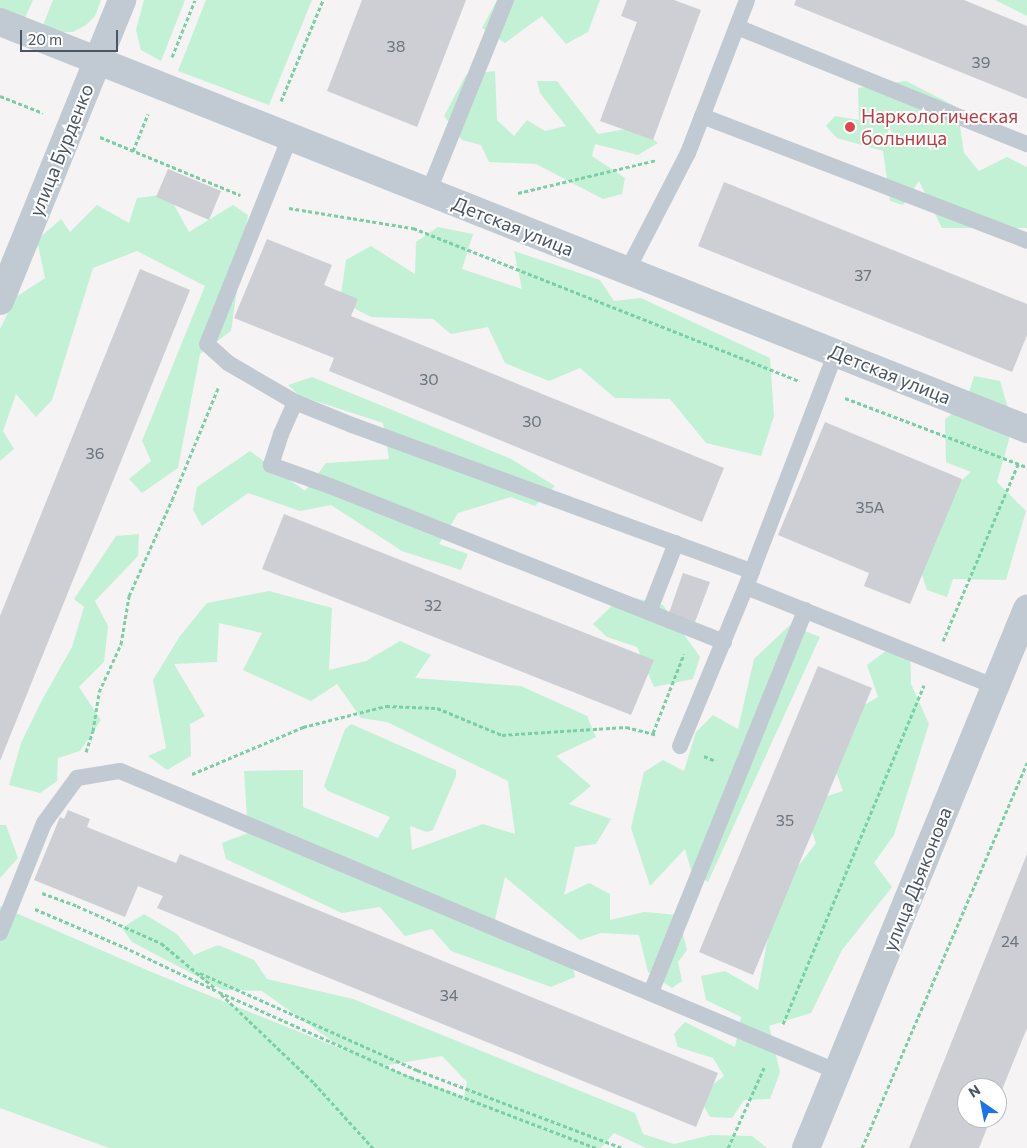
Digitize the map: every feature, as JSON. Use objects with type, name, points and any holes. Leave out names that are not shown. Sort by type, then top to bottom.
[{"type":"street","name":"улица Бурденко","points":[[0,301],[122,0]]},
{"type":"street","name":"Детская улица","points":[[0,22],[1027,429]]},
{"type":"street","name":"улица Дьяконова","points":[[806,1148],[1027,609]]},
{"type":"lane","points":[[428,192],[506,0]]},
{"type":"lane","points":[[627,272],[688,153],[748,0]]},
{"type":"lane","points":[[737,27],[1027,144]]},
{"type":"lane","points":[[702,116],[1027,241]]},
{"type":"lane","points":[[280,133],[264,204],[207,344],[228,362],[295,402],[352,425],[676,543],[749,579],[805,610],[996,687]]},
{"type":"lane","points":[[680,746],[749,579],[836,352]]},
{"type":"lane","points":[[295,402],[271,465],[330,486],[724,642]]},
{"type":"lane","points":[[649,612],[676,543]]},
{"type":"lane","points":[[651,992],[805,610]]},
{"type":"lane","points":[[0,933],[21,885],[44,823],[77,778],[120,771],[838,1072]]},
{"type":"path","points":[[280,133],[323,0]]},
{"type":"path","points":[[0,96],[264,204],[413,228],[822,390],[1027,467]]},
{"type":"path","points":[[513,194],[688,153]]},
{"type":"path","points":[[77,778],[93,731],[99,692],[121,644],[129,596],[172,500],[228,362]]},
{"type":"path","points":[[728,1148],[775,1044],[1021,457]]},
{"type":"path","points":[[653,733],[693,630]]},
{"type":"path","points":[[162,789],[217,762],[303,727],[386,706],[438,708],[502,735],[626,727],[653,733],[740,772]]},
{"type":"path","points":[[862,1148],[1027,762]]},
{"type":"path","points":[[21,885],[78,906],[161,943],[198,972],[314,1082],[373,1148]]},
{"type":"path","points":[[32,908],[124,947],[219,992],[410,1077],[596,1148]]},
{"type":"path","points":[[198,972],[417,1070],[622,1148]]},
{"type":"green space","points":[[0,0],[33,0],[24,20],[0,11]]},
{"type":"green space","points":[[53,0],[101,0],[95,16],[86,25],[73,32],[59,32],[42,28]]},
{"type":"green space","points":[[144,0],[185,0],[161,61],[141,50],[136,30]]},
{"type":"green space","points":[[206,0],[312,0],[269,105],[178,71]]},
{"type":"green space","points":[[497,0],[600,0],[588,32],[566,44],[542,16],[505,43],[482,28]]},
{"type":"green space","points":[[995,0],[1027,0],[1027,16]]},
{"type":"green space","points":[[495,71],[497,120],[514,136],[527,120],[545,131],[566,126],[540,93],[537,81],[557,81],[598,134],[637,127],[658,143],[638,155],[595,144],[592,156],[625,178],[622,194],[603,199],[536,164],[489,162],[481,145],[462,140],[444,116],[466,75]]},
{"type":"green space","points":[[906,81],[957,107],[964,153],[979,171],[1007,157],[1027,167],[1027,228],[942,228],[919,181],[903,205],[890,201],[883,151],[837,138],[826,126],[835,116],[859,120],[858,88]]},
{"type":"green space","points":[[168,194],[189,232],[233,205],[248,215],[231,331],[200,354],[178,468],[142,493],[129,479],[151,461],[142,441],[205,286],[137,251],[93,268],[52,400],[36,417],[16,394],[3,431],[14,449],[0,461],[0,329],[16,297],[45,278],[37,240],[61,219],[70,232],[97,205],[129,223],[137,198]]},
{"type":"green space","points":[[438,227],[473,234],[462,269],[522,289],[514,251],[600,280],[614,301],[641,298],[770,358],[774,416],[761,456],[706,443],[670,399],[615,398],[580,368],[549,381],[505,363],[488,327],[451,334],[433,319],[371,317],[340,301],[346,260],[371,246],[415,274],[416,242]]},
{"type":"green space","points":[[974,376],[1000,381],[1013,425],[997,482],[1026,511],[1006,580],[953,579],[947,597],[927,590],[919,566],[942,498],[971,472],[946,462],[945,419],[965,405]]},
{"type":"green space","points":[[312,377],[511,459],[555,486],[535,506],[511,497],[458,513],[439,544],[468,554],[461,570],[402,551],[331,505],[300,511],[248,493],[202,526],[193,510],[197,487],[250,451],[305,491],[326,463],[389,459],[383,423],[300,396],[288,385]]},
{"type":"green space","points":[[139,534],[138,556],[95,601],[108,626],[104,662],[79,687],[101,720],[80,751],[58,758],[57,781],[40,793],[9,785],[21,743],[42,700],[72,647],[84,607],[74,599],[116,536]]},
{"type":"green space","points":[[269,591],[332,608],[329,670],[366,661],[400,641],[431,655],[415,678],[521,686],[587,716],[596,737],[556,756],[591,786],[569,804],[611,819],[596,844],[575,847],[564,895],[589,883],[610,894],[610,920],[644,912],[678,915],[687,950],[678,962],[682,981],[672,988],[648,972],[639,935],[601,933],[580,940],[505,877],[495,919],[529,952],[571,953],[575,977],[551,987],[451,951],[432,929],[405,936],[380,907],[342,913],[226,859],[222,843],[248,833],[244,771],[303,770],[303,807],[378,838],[390,817],[328,791],[324,786],[345,729],[351,724],[456,770],[456,776],[433,830],[427,832],[410,826],[412,850],[483,824],[515,834],[508,781],[387,722],[361,718],[337,684],[311,701],[243,670],[262,633],[219,623],[217,662],[174,664],[205,716],[190,724],[191,756],[167,770],[148,756],[166,748],[153,680],[180,636],[207,603]]},
{"type":"green space","points":[[623,595],[663,605],[700,657],[693,679],[654,687],[637,647],[607,637],[593,624]]},
{"type":"green space","points":[[790,625],[820,637],[708,882],[691,870],[685,849],[650,886],[631,828],[644,772],[663,760],[684,771],[696,732],[713,715],[738,729],[754,659]]},
{"type":"green space","points":[[898,642],[910,645],[911,684],[929,724],[894,835],[874,863],[892,887],[842,950],[811,1013],[769,1026],[780,1072],[770,1099],[744,1100],[732,1118],[710,1117],[698,1096],[724,1076],[713,1058],[678,1047],[674,1034],[685,1022],[735,1047],[741,1017],[706,1000],[701,976],[725,971],[758,990],[776,895],[816,843],[809,823],[821,798],[843,791],[832,761],[854,711],[878,697],[867,665]]},
{"type":"green space","points":[[0,825],[6,825],[18,858],[0,878]]},
{"type":"green space","points":[[0,906],[149,971],[346,1051],[262,991],[223,990],[132,942],[122,928],[144,914],[177,934],[194,955],[218,945],[254,960],[267,979],[353,999],[635,1113],[643,1134],[674,1144],[711,1135],[752,1136],[767,1148],[646,1148],[614,1133],[601,1148],[109,1148],[0,1108]],"holes":[[[442,1056],[467,1082],[464,1097],[383,1066]]]},
{"type":"building","points":[[362,0],[466,0],[417,127],[327,91]]},
{"type":"building","points":[[627,0],[674,0],[701,10],[653,140],[600,121],[637,22],[621,16]]},
{"type":"building","points":[[796,0],[964,0],[1027,26],[1027,99],[794,5]]},
{"type":"building","points":[[168,169],[221,191],[209,220],[156,197]]},
{"type":"building","points":[[724,182],[1027,304],[1027,335],[1012,372],[698,246]]},
{"type":"building","points":[[267,239],[332,265],[324,285],[358,299],[351,316],[724,468],[702,522],[329,371],[334,358],[234,318]]},
{"type":"building","points":[[140,269],[190,290],[0,761],[0,616]]},
{"type":"building","points":[[825,422],[962,479],[910,604],[864,586],[869,573],[778,535]]},
{"type":"building","points":[[284,514],[654,660],[631,715],[262,569]]},
{"type":"building","points":[[683,573],[710,582],[695,622],[669,613]]},
{"type":"building","points":[[818,666],[872,688],[753,975],[699,952]]},
{"type":"building","points":[[68,810],[90,819],[87,827],[176,863],[180,854],[718,1073],[696,1127],[157,908],[163,896],[138,886],[125,917],[34,880],[60,817],[64,819]]},
{"type":"building","points":[[1027,854],[1027,1028],[1007,1078],[957,1078],[957,1128],[987,1128],[979,1148],[909,1148]]},
{"type":"place","name":"Наркологическая больница","points":[[850,127]]}]
